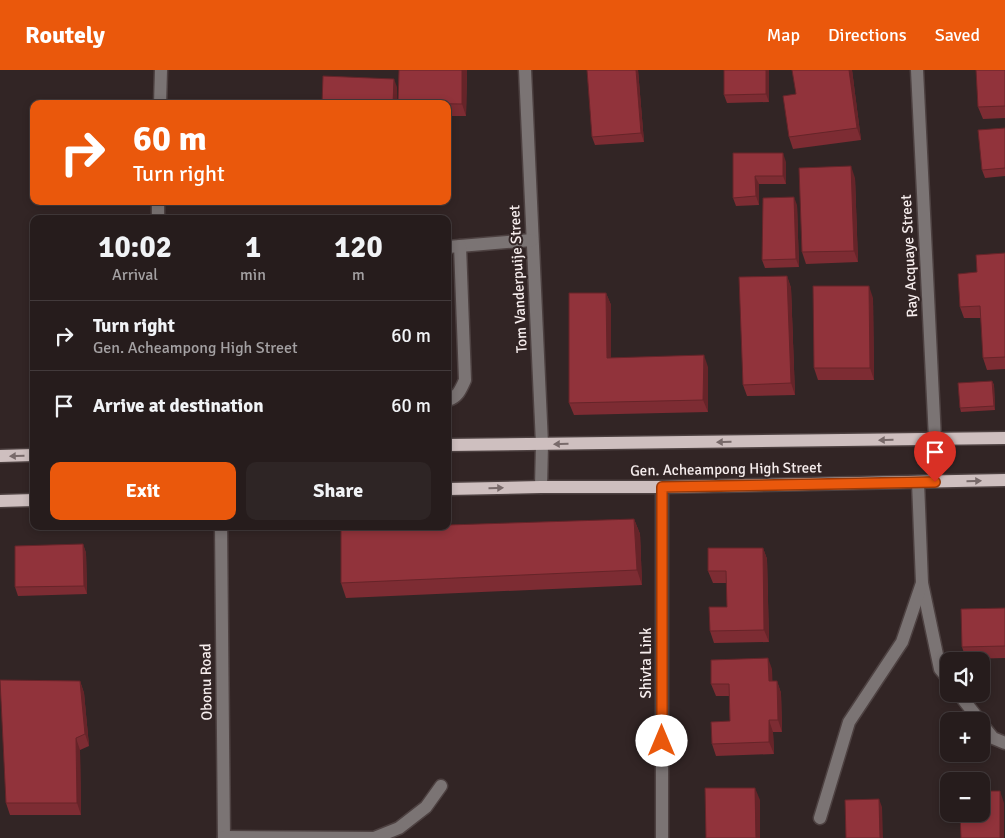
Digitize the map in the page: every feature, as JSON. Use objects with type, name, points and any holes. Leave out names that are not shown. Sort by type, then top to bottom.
[{"type":"main road","name":"Gen. Acheampong High Street","points":[[451,445],[1005,438]]},
{"type":"main road","points":[[0,456],[30,456]]},
{"type":"main road","name":"Gen. Acheampong High Street","points":[[451,489],[1005,480]]},
{"type":"main road","points":[[0,500],[30,500]]},
{"type":"street","points":[[160,100],[161,70]]},
{"type":"street","name":"Tom Vanderpuije Street","points":[[524,70],[542,444],[541,487]]},
{"type":"street","name":"Ray Acquaye Street","points":[[917,70],[935,440]]},
{"type":"street","points":[[451,399],[458,393],[465,380],[454,246],[532,240]]},
{"type":"street","points":[[918,482],[922,583],[940,669]]},
{"type":"street","name":"Shivta Link","points":[[662,487],[662,838]]},
{"type":"street","name":"Obonu Road","points":[[221,530],[224,837]]},
{"type":"street","points":[[820,818],[848,722],[902,642],[922,583]]},
{"type":"street","points":[[965,702],[973,712]]},
{"type":"street","points":[[990,735],[992,738],[1005,743]]},
{"type":"street","points":[[224,837],[374,838],[399,828],[426,807],[441,786]]},
{"type":"building","points":[[399,70],[462,70],[462,104],[451,104],[451,100],[398,100]]},
{"type":"building","points":[[587,70],[636,70],[641,133],[592,137]]},
{"type":"building","points":[[724,70],[766,70],[766,94],[724,95]]},
{"type":"building","points":[[792,70],[849,70],[857,128],[789,137],[783,96],[796,94]]},
{"type":"building","points":[[976,70],[1005,70],[1005,106],[978,107]]},
{"type":"building","points":[[323,76],[394,79],[393,100],[322,100]]},
{"type":"building","points":[[1005,128],[1005,168],[982,170],[978,130]]},
{"type":"building","points":[[733,153],[783,153],[783,176],[755,176],[756,196],[733,198]]},
{"type":"building","points":[[851,166],[854,251],[802,252],[799,168]]},
{"type":"building","points":[[794,197],[796,259],[762,260],[763,198]]},
{"type":"building","points":[[1005,253],[1005,357],[983,358],[980,306],[960,307],[958,274],[977,272],[976,255]]},
{"type":"building","points":[[787,276],[791,383],[743,385],[739,277]]},
{"type":"building","points":[[813,286],[869,286],[870,368],[814,368]]},
{"type":"building","points":[[569,293],[606,293],[607,358],[704,355],[703,400],[569,403]]},
{"type":"building","points":[[992,381],[994,406],[960,408],[958,383]]},
{"type":"building","points":[[634,519],[637,570],[341,583],[341,530],[451,530],[451,525]]},
{"type":"building","points":[[83,544],[84,586],[15,587],[15,546]]},
{"type":"building","points":[[708,548],[763,548],[764,630],[710,631],[709,607],[727,607],[726,571],[708,571]]},
{"type":"building","points":[[1005,608],[1005,646],[962,647],[961,609]]},
{"type":"building","points":[[768,658],[769,681],[777,681],[778,720],[769,720],[769,742],[712,744],[711,722],[730,721],[729,684],[711,684],[711,660]]},
{"type":"building","points":[[0,680],[80,681],[85,734],[76,738],[77,803],[6,803]]},
{"type":"building","points":[[705,788],[755,788],[756,838],[706,838]]},
{"type":"building","points":[[990,791],[1000,791],[1000,838],[961,838],[960,822],[990,822]]},
{"type":"building","points":[[879,799],[880,838],[846,838],[845,800]]},
{"type":"route","points":[[662,741],[662,487],[935,482]]}]
